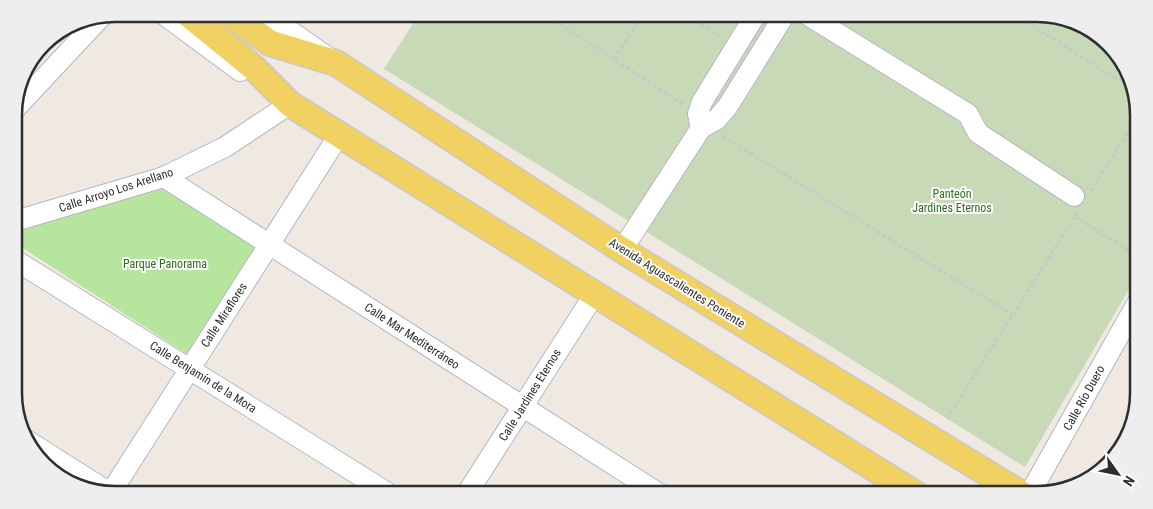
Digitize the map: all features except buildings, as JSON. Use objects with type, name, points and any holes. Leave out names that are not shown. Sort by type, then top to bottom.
[{"type":"main road","points":[[198,22],[253,67],[290,104],[902,486]]},
{"type":"main road","name":"Avenida Aguascalientes Poniente","points":[[241,22],[270,42],[336,63],[622,250],[1008,486]]},
{"type":"street","points":[[174,22],[247,76],[290,104]]},
{"type":"street","name":"Avenida Aguascalientes Poniente","points":[[280,22],[336,63]]},
{"type":"street","points":[[706,125],[702,102],[751,22]]},
{"type":"street","points":[[622,250],[706,125],[717,119],[728,106],[780,22]]},
{"type":"street","points":[[819,22],[968,114],[978,133],[1080,201]]},
{"type":"street","points":[[24,100],[93,25]]},
{"type":"street","name":"Calle Arroyo Los Arellano","points":[[23,219],[164,177],[225,147],[290,104]]},
{"type":"street","name":"Calle Miraflores","points":[[116,486],[339,136]]},
{"type":"street","name":"Calle Mar Mediterráneo","points":[[164,177],[647,486]]},
{"type":"street","name":"Calle Benjamín de la Mora","points":[[22,265],[377,486]]},
{"type":"street","name":"Calle Jardines Eternos","points":[[472,486],[594,295]]},
{"type":"street","name":"Calle Río Duero","points":[[1034,486],[1130,316]]},
{"type":"street","points":[[42,450],[97,485]]},
{"type":"path","points":[[556,22],[614,59],[706,125],[1012,315]]},
{"type":"path","points":[[614,59],[638,22]]},
{"type":"path","points":[[697,22],[736,47]]},
{"type":"path","points":[[1027,22],[1123,81]]},
{"type":"path","points":[[948,419],[1075,217],[1080,201],[1130,127]]},
{"type":"path","points":[[1075,217],[1130,251]]},
{"type":"green space","name":"Panteón Jardines Eternos","points":[[414,22],[1038,22],[1056,24],[1084,35],[1103,50],[1118,69],[1127,91],[1130,103],[1130,287],[1025,467],[384,69]]},
{"type":"green space","name":"Parque Panorama","points":[[163,187],[261,251],[190,356],[23,248],[23,227]]}]
